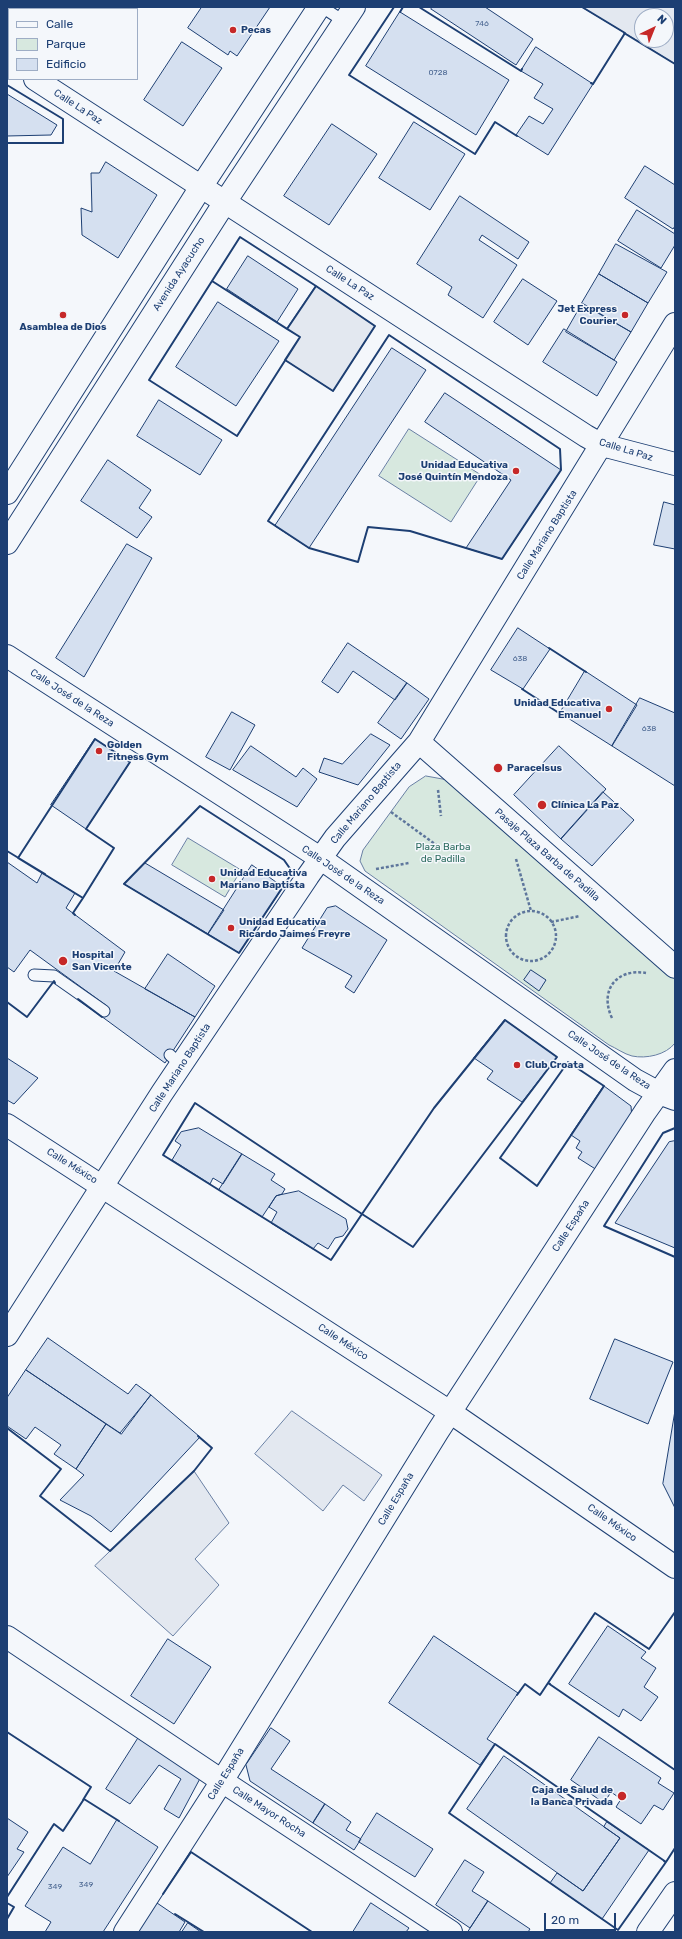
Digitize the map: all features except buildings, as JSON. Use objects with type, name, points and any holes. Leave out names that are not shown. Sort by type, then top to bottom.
[{"type":"street","points":[[7,493],[202,187],[320,7]]},
{"type":"street","name":"Avenida Ayacucho","points":[[7,543],[225,202],[350,14]]},
{"type":"street","name":"Calle La Paz","points":[[37,80],[580,432],[602,445],[675,464]]},
{"type":"street","name":"Calle Mariano Baptista","points":[[7,1335],[103,1186],[176,1060],[320,858],[370,796],[418,742],[675,324]]},
{"type":"street","points":[[77,383],[100,398]]},
{"type":"street","name":"Calle José de la Reza","points":[[7,656],[320,858],[636,1080],[667,1096]]},
{"type":"street","name":"Pasaje Plaza Barba de Padilla","points":[[418,742],[675,967]]},
{"type":"street","name":"Calle España","points":[[125,1932],[222,1781],[450,1412],[667,1096],[675,1070]]},
{"type":"street","name":"Calle México","points":[[7,1125],[450,1412],[675,1566]]},
{"type":"street","name":"Calle Mayor Rocha","points":[[7,1637],[451,1932]]},
{"type":"street","points":[[648,1932],[675,1893]]},
{"type":"lane","points":[[320,7],[350,14]]},
{"type":"lane","points":[[34,975],[54,976],[104,1011]]},
{"type":"path","points":[[438,784],[441,816]]},
{"type":"path","points":[[391,812],[439,847]]},
{"type":"path","points":[[514,853],[531,911]]},
{"type":"path","points":[[369,870],[409,863]]},
{"type":"path","points":[[531,911],[546,916],[552,922],[556,936],[550,951],[537,960],[519,958],[511,950],[508,943],[507,928],[517,915],[531,911]]},
{"type":"path","points":[[552,922],[584,915]]},
{"type":"path","points":[[612,1018],[608,1010],[607,1000],[608,991],[613,983],[628,973],[637,972],[650,976]]},
{"type":"green space","points":[[409,429],[481,475],[451,522],[379,476]]},
{"type":"green space","name":"Plaza Barba de Padilla","points":[[426,776],[448,780],[675,976],[675,1043],[671,1047],[666,1051],[655,1055],[637,1057],[626,1054],[609,1045],[365,871],[360,861],[363,850],[409,787]]},
{"type":"green space","points":[[188,838],[241,870],[225,897],[172,865]]},
{"type":"shaded area","points":[[582,7],[675,7],[675,64],[649,48],[674,48],[674,8],[634,8],[634,39]]},
{"type":"shaded area","points":[[316,286],[375,326],[333,391],[285,360],[300,337],[287,329]]},
{"type":"shaded area","points":[[292,1411],[382,1475],[364,1501],[343,1485],[323,1511],[255,1454]]},
{"type":"shaded area","points":[[194,1471],[229,1523],[195,1559],[219,1585],[173,1636],[95,1566]]},
{"type":"wall","points":[[394,7],[349,75],[475,154],[495,122],[517,136]]},
{"type":"wall","points":[[400,12],[403,7]]},
{"type":"wall","points":[[419,7],[521,71],[522,69]]},
{"type":"wall","points":[[582,7],[625,33],[593,84],[591,83]]},
{"type":"wall","points":[[624,33],[675,64]]},
{"type":"wall","points":[[7,85],[63,119],[63,143],[7,143]]},
{"type":"wall","points":[[240,237],[316,286],[287,329],[212,281],[240,237]]},
{"type":"wall","points":[[212,281],[300,337],[237,436],[149,380],[212,281]]},
{"type":"wall","points":[[316,286],[375,326],[333,391],[285,360],[300,337],[287,329],[316,286]]},
{"type":"wall","points":[[389,335],[560,449],[561,470],[502,559],[410,531],[368,527],[358,562],[309,548],[268,521],[389,335]]},
{"type":"wall","points":[[549,648],[586,672]]},
{"type":"wall","points":[[522,689],[562,715]]},
{"type":"wall","points":[[95,739],[130,762],[86,829],[114,848],[83,898],[18,858],[95,739]]},
{"type":"wall","points":[[200,806],[284,860],[291,870],[290,876],[239,953],[124,884],[200,806]]},
{"type":"wall","points":[[7,851],[45,874]]},
{"type":"wall","points":[[73,892],[83,898],[73,913],[75,915]]},
{"type":"wall","points":[[7,1002],[27,1017],[54,981],[55,983]]},
{"type":"wall","points":[[78,999],[102,1017]]},
{"type":"wall","points":[[505,1020],[557,1057],[413,1247],[362,1214],[434,1108],[505,1020]]},
{"type":"wall","points":[[568,1062],[604,1086],[537,1186],[500,1158],[568,1062]]},
{"type":"wall","points":[[195,1103],[362,1214],[331,1260],[163,1155],[195,1103]]},
{"type":"wall","points":[[675,1128],[663,1133],[604,1226],[675,1257]]},
{"type":"wall","points":[[7,1428],[61,1469],[40,1496],[110,1551],[194,1471],[212,1448],[198,1436]]},
{"type":"wall","points":[[550,1684],[548,1683],[595,1613],[649,1649],[675,1612]]},
{"type":"wall","points":[[517,1695],[525,1684],[540,1695],[548,1683],[675,1770]]},
{"type":"wall","points":[[7,1732],[91,1787],[83,1800]]},
{"type":"wall","points":[[495,1744],[666,1862],[618,1930],[449,1813],[495,1744]]},
{"type":"wall","points":[[7,1897],[54,1824],[63,1831],[84,1799],[119,1821]]},
{"type":"wall","points":[[664,1861],[666,1862],[675,1848]]},
{"type":"wall","points":[[163,1894],[191,1852],[312,1932]]},
{"type":"wall","points":[[7,1903],[14,1907],[7,1919]]},
{"type":"wall","points":[[175,1914],[204,1932]]},
{"type":"place","name":"Pecas","points":[[233,30]]},
{"type":"place","name":"Asamblea de Dios","points":[[63,315]]},
{"type":"place","name":"Jet Express Courier","points":[[625,315]]},
{"type":"place","name":"Unidad Educativa José Quintín Mendoza","points":[[516,471]]},
{"type":"place","name":"Unidad Educativa Emanuel","points":[[609,709]]},
{"type":"place","name":"Golden Fitness Gym","points":[[99,751]]},
{"type":"place","name":"Paracelsus","points":[[498,768]]},
{"type":"place","name":"Clínica La Paz","points":[[542,805]]},
{"type":"place","name":"Unidad Educativa Mariano Baptista","points":[[212,879]]},
{"type":"place","name":"Unidad Educativa Ricardo Jaimes Freyre","points":[[231,928]]},
{"type":"place","name":"Hospital San Vicente","points":[[63,961]]},
{"type":"place","name":"Club Croata","points":[[517,1065]]},
{"type":"place","name":"Caja de Salud de la Banca Privada","points":[[622,1796]]}]
